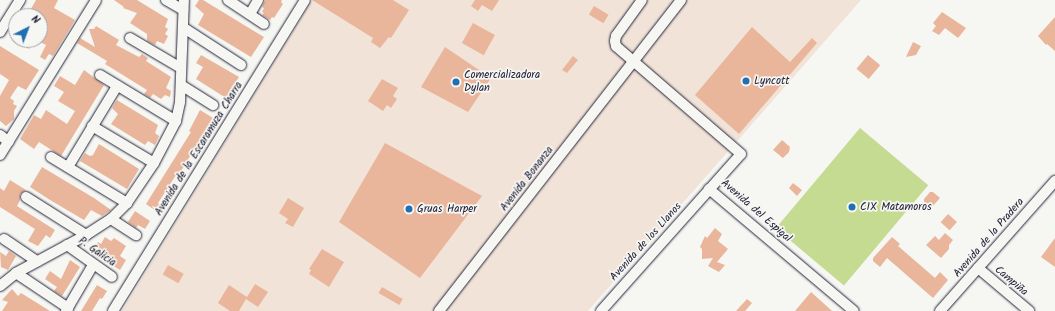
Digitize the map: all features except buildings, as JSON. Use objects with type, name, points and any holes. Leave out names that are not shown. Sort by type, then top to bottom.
[{"type":"street","points":[[0,32],[20,0]]},
{"type":"street","points":[[0,156],[96,0]]},
{"type":"street","points":[[0,286],[16,273],[37,260],[86,235],[111,219],[127,203],[154,163],[176,121],[181,84],[184,28],[183,5],[166,0]]},
{"type":"street","points":[[228,0],[264,24]]},
{"type":"street","points":[[250,14],[258,0]]},
{"type":"street","name":"Avenida de la Escaramuza Charra","points":[[113,311],[305,0]]},
{"type":"street","points":[[634,61],[619,50],[615,41],[642,0]]},
{"type":"street","name":"Avenida Bonanza","points":[[439,311],[681,0]]},
{"type":"street","points":[[184,28],[241,65]]},
{"type":"street","points":[[130,38],[181,68]]},
{"type":"street","name":"Avenida del Espigal","points":[[634,61],[741,154],[709,189],[854,311]]},
{"type":"street","points":[[100,75],[176,121]]},
{"type":"street","points":[[181,84],[213,105]]},
{"type":"street","points":[[68,167],[117,86]]},
{"type":"street","points":[[92,126],[154,163]]},
{"type":"street","points":[[0,135],[9,142]]},
{"type":"street","points":[[51,157],[127,203]]},
{"type":"street","name":"Avenida de la Pradera","points":[[940,311],[1055,181]]},
{"type":"street","name":"Avenida de los Llanos","points":[[607,309],[709,189]]},
{"type":"street","points":[[26,197],[86,235]]},
{"type":"street","points":[[111,219],[136,235]]},
{"type":"street","points":[[4,239],[37,260]]},
{"type":"street","name":"P. Galicia","points":[[67,245],[93,265],[112,277]]},
{"type":"street","points":[[16,273],[67,309],[93,265]]},
{"type":"street","name":"Campiña","points":[[978,268],[1029,311]]},
{"type":"shaded area","points":[[312,0],[861,0],[588,311],[122,311]]},
{"type":"green space","name":"CIX Matamoros","points":[[860,128],[928,185],[844,286],[776,228]]},
{"type":"place","name":"Lyncott","points":[[746,81]]},
{"type":"place","name":"Comercializadora Dylan","points":[[456,82]]},
{"type":"place","name":"CIX Matamoros","points":[[852,207]]},
{"type":"place","name":"Gruas Harper","points":[[409,209]]}]
